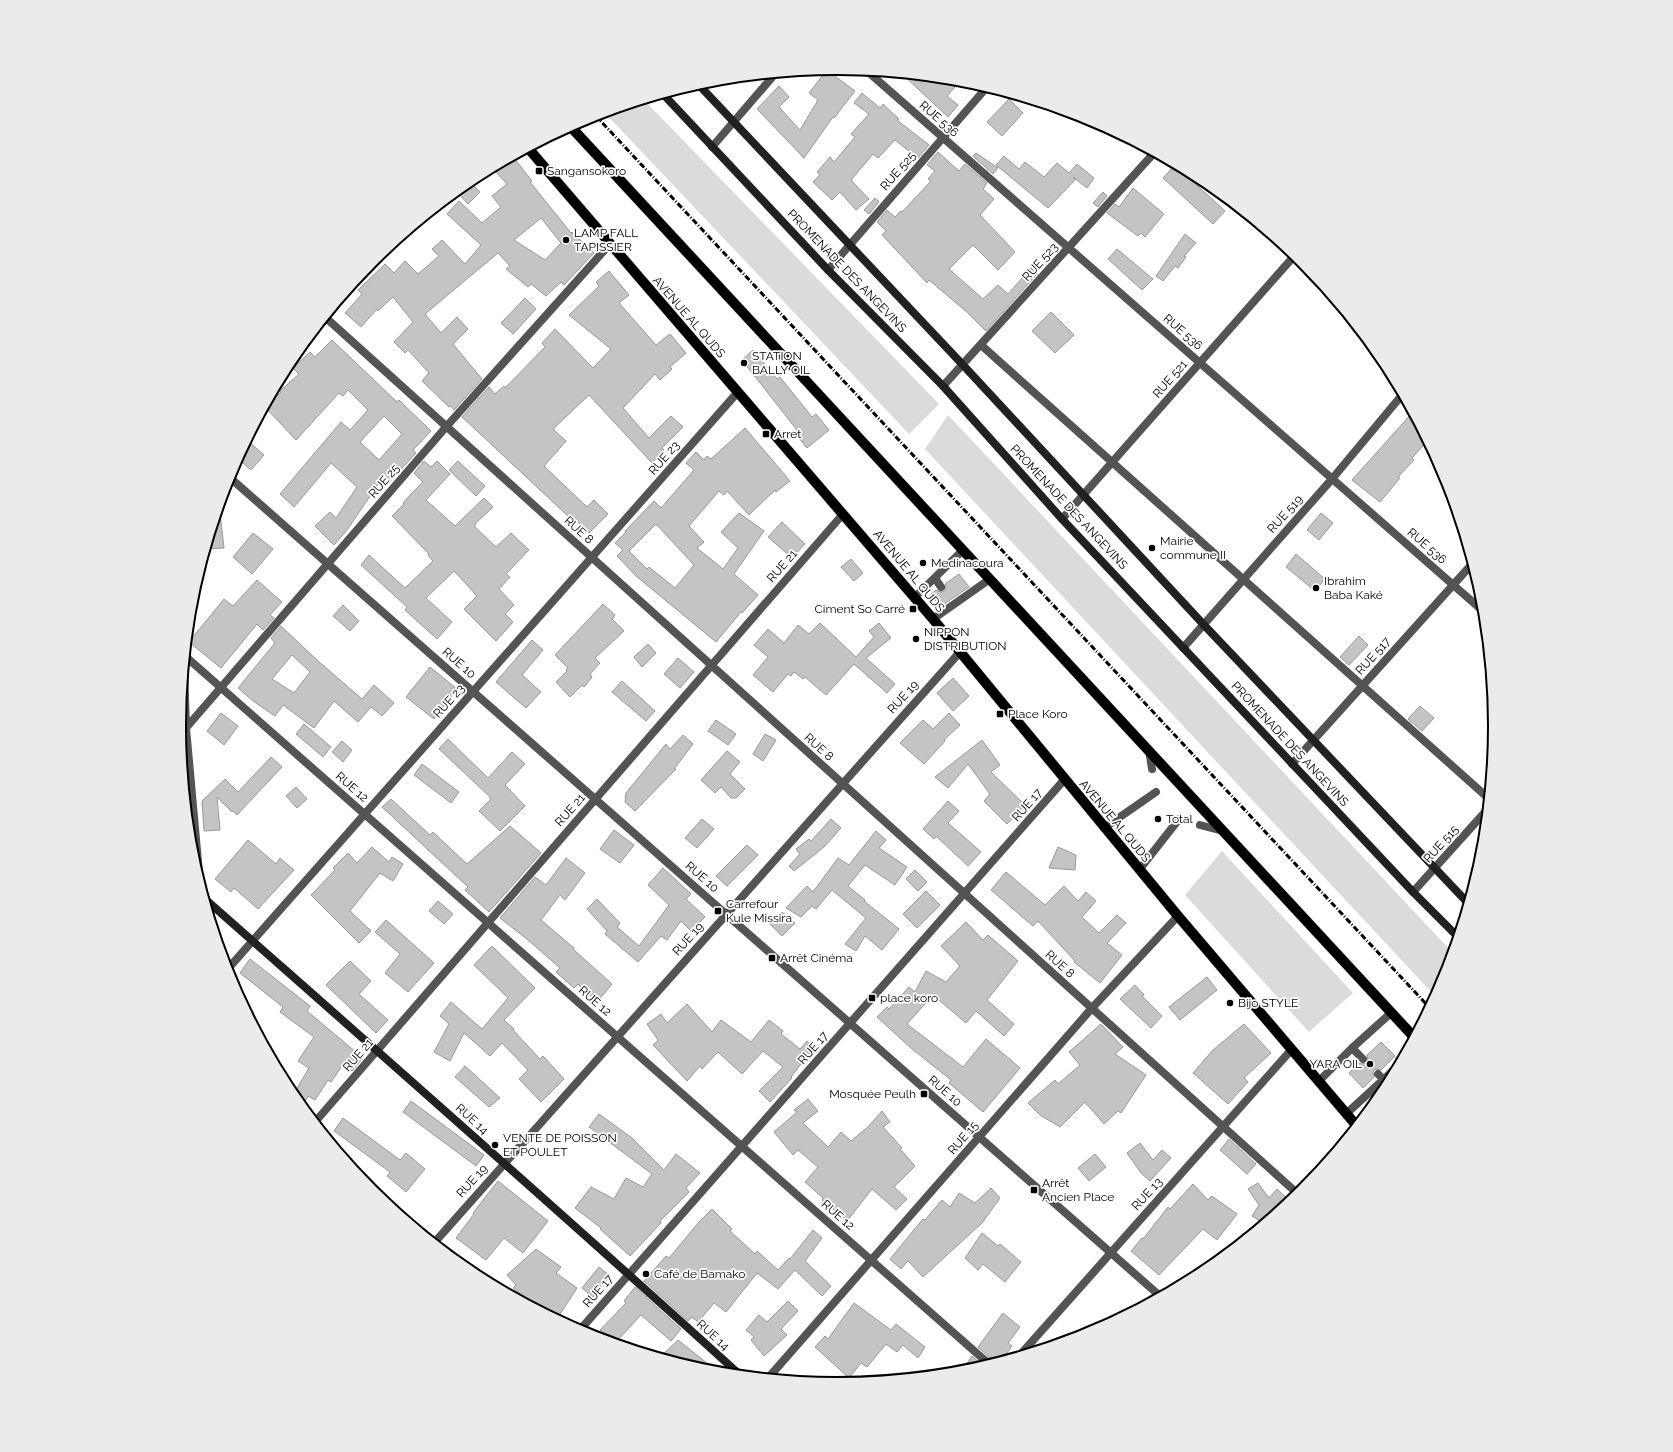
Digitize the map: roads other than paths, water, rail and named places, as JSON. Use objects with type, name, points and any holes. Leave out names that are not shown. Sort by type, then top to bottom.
[{"type":"main road","points":[[574,131],[1410,1033]]},
{"type":"main road","name":"AVENUE AL QUDS","points":[[531,151],[737,393],[933,619],[1139,870],[1353,1122]]},
{"type":"street","name":"RUE 536","points":[[873,76],[1476,605]]},
{"type":"street","points":[[712,147],[770,79]]},
{"type":"street","name":"PROMENADE DES ANGEVINS","points":[[703,89],[963,365],[1204,625],[1464,898]]},
{"type":"street","name":"RUE 525","points":[[828,270],[983,92]]},
{"type":"street","name":"PROMENADE DES ANGEVINS","points":[[666,98],[828,270],[943,386],[1062,519],[1413,892],[1454,933]]},
{"type":"street","name":"RUE 523","points":[[943,386],[1151,156]]},
{"type":"street","name":"RUE 25","points":[[186,728],[446,427],[610,244]]},
{"type":"street","name":"RUE 521","points":[[1062,519],[1291,260]]},
{"type":"street","name":"RUE 8","points":[[328,320],[1293,1190]]},
{"type":"street","points":[[981,345],[1484,793]]},
{"type":"street","name":"RUE 23","points":[[231,965],[737,393]]},
{"type":"street","name":"RUE 519","points":[[1183,648],[1332,479],[1399,399]]},
{"type":"street","name":"RUE 10","points":[[234,481],[1157,1293]]},
{"type":"street","name":"RUE 21","points":[[318,1119],[843,514]]},
{"type":"street","points":[[914,598],[963,550]]},
{"type":"street","name":"RUE 517","points":[[1292,764],[1468,569]]},
{"type":"street","points":[[935,578],[941,587]]},
{"type":"street","points":[[933,619],[952,602],[990,579]]},
{"type":"street","name":"RUE 19","points":[[437,1240],[960,652]]},
{"type":"street","name":"RUE 12","points":[[189,660],[984,1360]]},
{"type":"street","points":[[186,729],[196,843]]},
{"type":"street","points":[[1148,750],[1152,769]]},
{"type":"street","name":"RUE 17","points":[[584,1326],[1064,780]]},
{"type":"street","points":[[1104,828],[1156,792]]},
{"type":"street","name":"RUE 515","points":[[1413,892],[1481,816]]},
{"type":"street","points":[[1139,870],[1179,819]]},
{"type":"street","points":[[1200,825],[1223,831]]},
{"type":"street","name":"RUE 14","points":[[211,906],[378,1050],[732,1368]]},
{"type":"street","name":"RUE 15","points":[[772,1373],[1092,1008],[1178,916]]},
{"type":"street","points":[[1319,1082],[1352,1048],[1392,1012]]},
{"type":"street","points":[[1352,1048],[1363,1059]]},
{"type":"street","name":"RUE 13","points":[[1026,1348],[1292,1049]]},
{"type":"street","points":[[1378,1074],[1383,1079]]},
{"type":"street","points":[[1346,1114],[1382,1082]]},
{"type":"railway","points":[[600,120],[1425,1003]]},
{"type":"place","name":"Sangansokoro","points":[[539,171]]},
{"type":"place","name":"LAMP FALL TAPISSIER","points":[[566,240]]},
{"type":"place","name":"STATION BALLY OIL","points":[[744,363]]},
{"type":"place","name":"Arret","points":[[766,434]]},
{"type":"place","name":"Mairie commune II","points":[[1152,548]]},
{"type":"place","name":"Medinacoura","points":[[923,563]]},
{"type":"place","name":"Ibrahim Baba Kaké","points":[[1316,588]]},
{"type":"place","name":"Ciment So Carré","points":[[913,609]]},
{"type":"place","name":"NIPPON DISTRIBUTION","points":[[916,639]]},
{"type":"place","name":"Place Koro","points":[[1000,714]]},
{"type":"place","name":"Total","points":[[1158,819]]},
{"type":"place","name":"Carrefour Kule Missira","points":[[718,911]]},
{"type":"place","name":"Arrêt Cinéma","points":[[772,958]]},
{"type":"place","name":"place koro","points":[[872,998]]},
{"type":"place","name":"Bijo STYLE","points":[[1230,1003]]},
{"type":"place","name":"YARA OIL","points":[[1370,1064]]},
{"type":"place","name":"Mosquée Peulh","points":[[924,1094]]},
{"type":"place","name":"VENTE DE POISSON ET POULET","points":[[495,1145]]},
{"type":"place","name":"Arrêt Ancien Place","points":[[1034,1190]]},
{"type":"place","name":"Café de Bamako","points":[[646,1274]]}]
